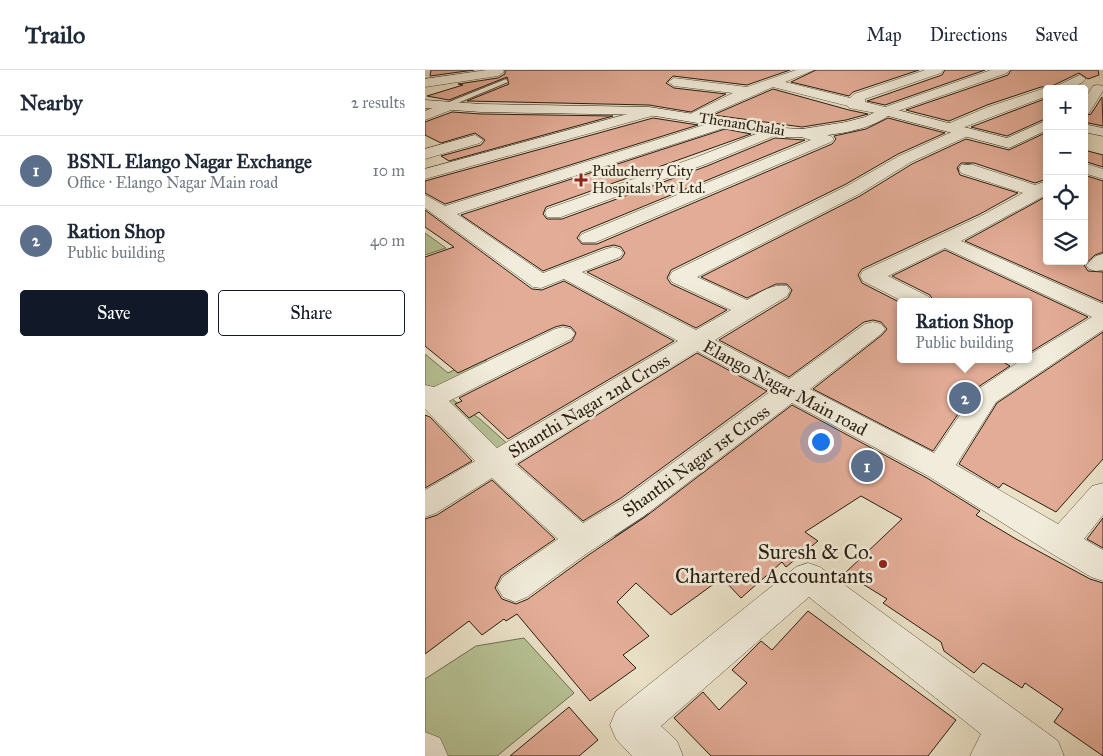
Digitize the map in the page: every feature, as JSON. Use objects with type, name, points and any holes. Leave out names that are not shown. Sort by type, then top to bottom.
[{"type":"street","points":[[425,75],[452,70]]},
{"type":"street","points":[[695,117],[748,91],[805,70]]},
{"type":"street","points":[[854,105],[859,102],[856,99],[859,97],[937,70]]},
{"type":"street","name":"ThenanChalai","points":[[425,104],[474,109],[650,112],[695,117],[774,132],[803,132],[860,123],[881,116],[886,111],[1003,70]]},
{"type":"street","points":[[425,83],[502,77]]},
{"type":"street","points":[[1066,85],[1080,79]]},
{"type":"street","points":[[674,82],[748,91]]},
{"type":"street","points":[[773,82],[854,105],[886,111],[1009,143],[1043,126]]},
{"type":"street","points":[[1088,104],[1098,89]]},
{"type":"street","points":[[749,310],[681,277],[883,174],[905,159],[993,110],[1043,93]]},
{"type":"street","points":[[425,116],[445,106]]},
{"type":"street","points":[[535,124],[588,110]]},
{"type":"street","points":[[425,174],[650,112]]},
{"type":"street","points":[[445,212],[725,123]]},
{"type":"street","points":[[1088,129],[1103,132]]},
{"type":"street","points":[[553,213],[701,161],[774,132]]},
{"type":"street","points":[[553,276],[613,253],[589,238],[682,201],[826,139],[803,132]]},
{"type":"street","points":[[425,154],[491,136]]},
{"type":"street","points":[[967,169],[1042,189]]},
{"type":"street","points":[[1088,169],[1103,174]]},
{"type":"street","points":[[913,298],[871,276],[988,220],[1042,189]]},
{"type":"street","name":"Elango Nagar Main road","points":[[425,200],[553,276],[696,342],[939,469],[1103,567]]},
{"type":"street","points":[[943,240],[1103,313]]},
{"type":"street","points":[[1103,260],[1095,265],[1103,268]]},
{"type":"street","name":"Shanthi Nagar 2nd Cross","points":[[425,505],[749,310],[779,290]]},
{"type":"street","points":[[1033,359],[1103,320]]},
{"type":"street","name":"Shanthi Nagar 1st Cross","points":[[515,587],[633,508],[873,329]]},
{"type":"street","points":[[563,334],[428,396],[494,463],[582,541]]},
{"type":"street","points":[[939,469],[986,396],[1028,363]]},
{"type":"street","points":[[1061,543],[1103,494]]},
{"type":"street","points":[[662,756],[631,725],[807,577],[1001,743],[1043,756]]},
{"type":"lane","points":[[445,106],[502,77]]},
{"type":"green space","points":[[425,233],[446,248],[425,255]]},
{"type":"green space","points":[[425,354],[448,373],[480,357],[491,364],[434,392],[425,385]]},
{"type":"green space","points":[[449,397],[480,419],[511,447],[495,457],[440,402]]},
{"type":"green space","points":[[524,638],[574,693],[497,756],[439,756],[425,737],[425,679],[476,646]]},
{"type":"building","points":[[431,70],[474,70],[430,76]]},
{"type":"building","points":[[505,70],[790,70],[747,85],[673,76],[666,83],[674,88],[726,94],[691,112],[649,105],[467,101],[509,84],[507,77],[449,100],[427,96],[463,85],[458,84],[498,78],[505,74]]},
{"type":"building","points":[[816,70],[919,70],[853,92],[849,96],[791,82]]},
{"type":"building","points":[[945,70],[985,70],[885,105],[867,101],[942,75]]},
{"type":"building","points":[[1011,70],[1098,70],[1099,75],[1088,79],[1079,73],[1054,85],[1043,85],[1043,87],[987,105],[949,121],[906,110],[1008,75]]},
{"type":"building","points":[[773,89],[868,114],[846,120],[802,127],[713,115]]},
{"type":"building","points":[[1102,97],[1103,126],[1088,123],[1088,115],[1091,114]]},
{"type":"building","points":[[1043,100],[1043,120],[1007,136],[971,127]]},
{"type":"building","points":[[452,112],[613,116],[449,161],[441,156],[481,145],[485,140],[475,133],[441,143],[425,135],[425,122]]},
{"type":"building","points":[[653,118],[698,125],[445,204],[425,193],[425,181]]},
{"type":"building","points":[[888,118],[945,133],[898,154],[846,184],[671,270],[667,278],[671,284],[727,310],[696,328],[587,272],[621,259],[625,253],[621,247],[614,245],[605,247],[543,271],[461,215],[725,129],[751,134],[546,207],[543,214],[547,219],[562,219],[707,166],[775,138],[805,140],[581,232],[577,238],[582,244],[597,244],[832,144],[836,139],[834,136],[866,129]]},
{"type":"building","points":[[1043,134],[1043,180],[1035,183],[974,163],[961,163],[957,168],[960,175],[1018,193],[980,214],[862,269],[858,275],[862,283],[897,301],[897,363],[1005,363],[1010,366],[975,389],[933,451],[813,389],[882,335],[887,329],[881,322],[873,320],[864,322],[789,377],[719,340],[788,298],[792,290],[787,284],[776,284],[747,298],[701,277],[860,196],[912,164],[966,139],[1009,150]]},
{"type":"building","points":[[1088,151],[1103,155],[1103,167],[1088,162]]},
{"type":"building","points":[[1088,176],[1103,181],[1103,252],[1095,255],[1088,261]]},
{"type":"building","points":[[1043,198],[1043,265],[1084,265],[1088,271],[1103,272],[1103,302],[965,241]]},
{"type":"building","points":[[425,210],[532,289],[542,290],[564,281],[674,341],[508,439],[479,412],[469,418],[455,404],[462,401],[459,398],[572,341],[576,333],[571,327],[563,325],[555,327],[458,373],[425,346],[425,257],[454,247],[425,227]]},
{"type":"building","points":[[945,250],[1088,317],[1032,351],[1032,298],[932,298],[930,295],[892,276]]},
{"type":"building","points":[[1103,332],[1103,459],[1056,512],[1003,483],[999,488],[959,464],[997,403]]},
{"type":"building","points":[[697,353],[767,391],[621,498],[583,521],[518,464]]},
{"type":"building","points":[[792,405],[927,478],[980,511],[976,515],[1016,539],[1090,579],[1103,583],[1103,756],[1054,722],[1063,709],[1025,683],[1022,688],[983,663],[974,673],[944,651],[941,642],[883,603],[887,599],[845,573],[902,519],[861,496],[805,532],[818,541],[786,567],[782,562],[741,598],[722,578],[671,615],[636,583],[617,602],[649,636],[623,655],[636,668],[590,701],[517,614],[506,621],[504,619],[482,635],[469,621],[425,654],[425,519],[437,515],[492,480],[555,539],[501,576],[495,588],[502,599],[516,604],[528,599],[645,517]]},
{"type":"building","points":[[425,415],[430,417],[472,461],[425,488]]},
{"type":"building","points":[[1103,518],[1103,548],[1087,539]]},
{"type":"building","points":[[808,611],[956,720],[928,756],[711,756],[674,718],[703,692],[719,710],[747,683],[732,670],[761,641],[772,650]]},
{"type":"building","points":[[569,707],[598,740],[579,756],[510,756]]},
{"type":"waterway","points":[[949,175],[978,158]]},
{"type":"waterway","points":[[616,534],[647,516]]},
{"type":"place","name":"Puducherry City Hospitals Pvt Ltd.","points":[[581,180]]},
{"type":"place","name":"Ration Shop","points":[[965,398]]},
{"type":"place","name":"BSNL Elango Nagar Exchange","points":[[867,466]]},
{"type":"place","name":"Suresh & Co. Chartered Accountants","points":[[883,564]]}]
